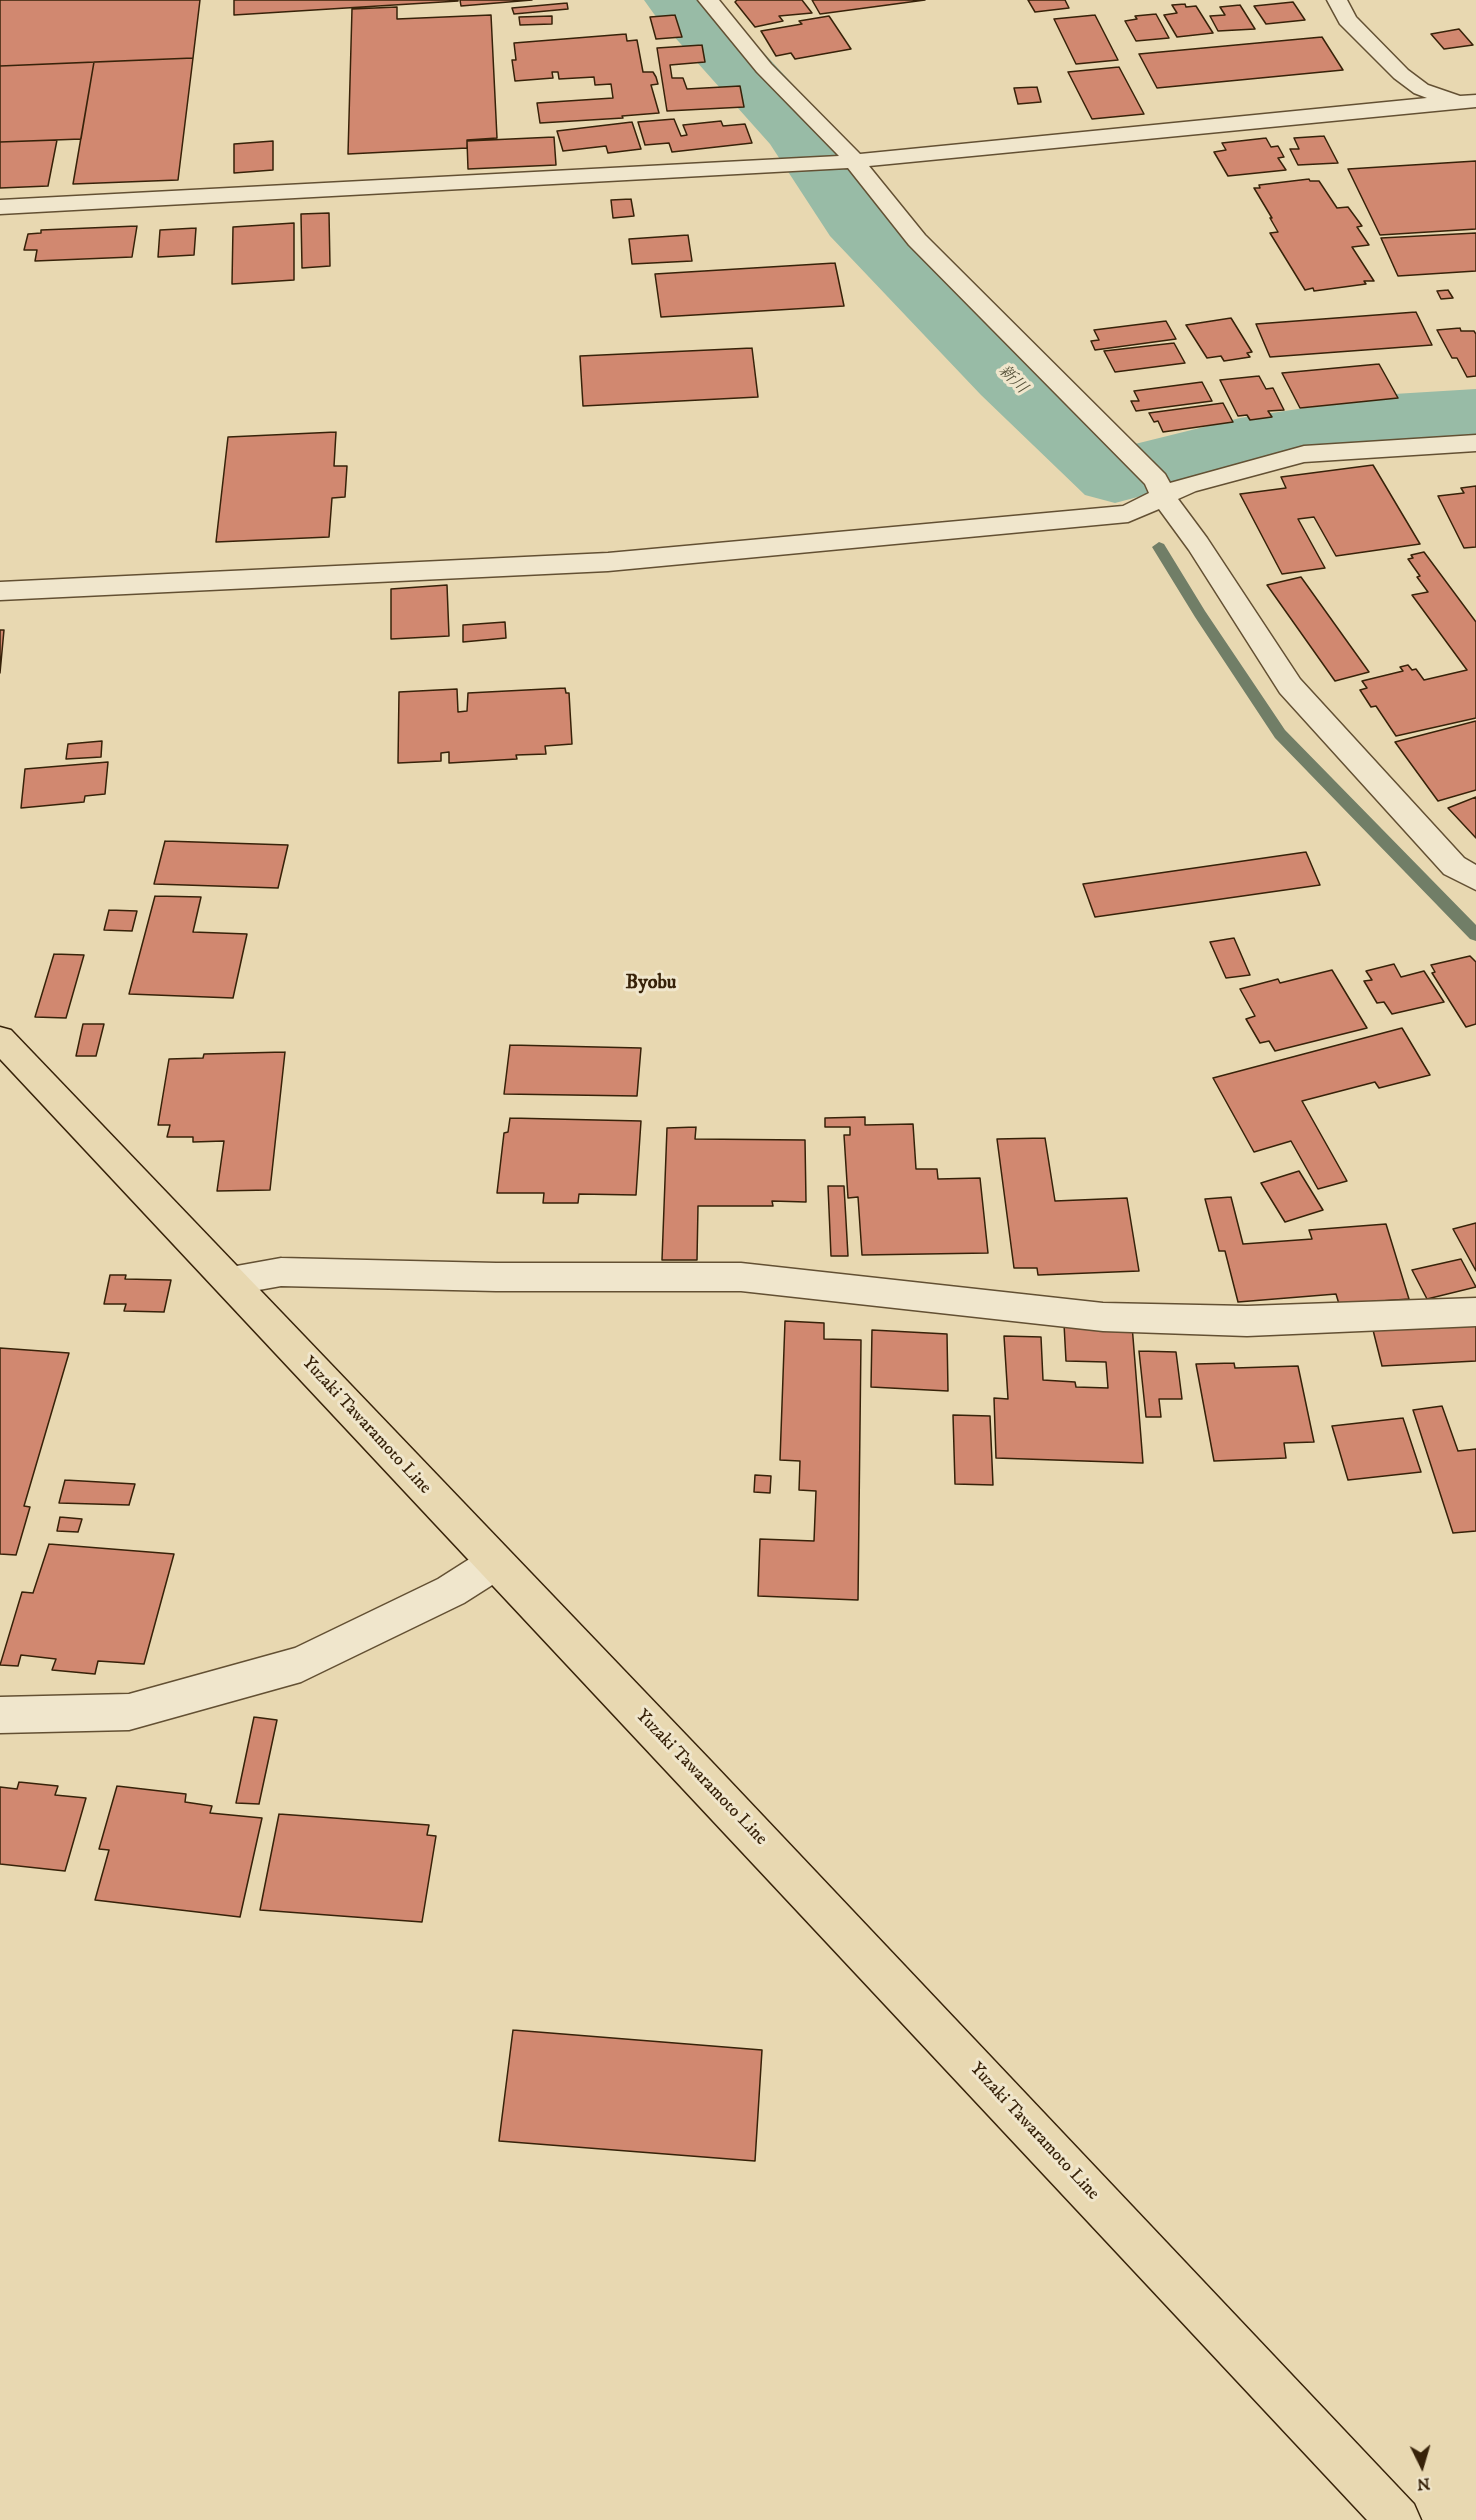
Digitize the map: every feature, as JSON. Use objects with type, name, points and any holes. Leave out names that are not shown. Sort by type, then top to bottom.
[{"type":"main road","name":"Yuzaki Tawaramoto Line","points":[[0,1039],[495,1563],[698,1774],[1398,2520]]},
{"type":"street","points":[[708,0],[764,68],[843,147],[917,240],[1156,480],[1164,498],[1198,544],[1290,686],[1454,866],[1476,879]]},
{"type":"street","points":[[1337,0],[1347,20],[1401,74],[1421,89],[1471,106]]},
{"type":"street","points":[[0,207],[830,163],[1410,106],[1471,106]]},
{"type":"street","points":[[0,591],[608,562],[1128,514],[1187,485],[1304,454],[1476,443]]},
{"type":"street","points":[[231,1281],[281,1272],[496,1277],[741,1276],[1103,1317],[1247,1321],[1476,1312]]},
{"type":"street","points":[[0,1715],[129,1712],[301,1664],[451,1591],[495,1563]]},
{"type":"building","points":[[0,0],[200,0],[193,58],[0,66]]},
{"type":"building","points":[[234,0],[458,0],[458,1],[234,15]]},
{"type":"building","points":[[460,0],[532,0],[461,6]]},
{"type":"building","points":[[737,0],[802,0],[812,13],[779,16],[783,21],[755,27],[735,2]]},
{"type":"building","points":[[812,0],[925,0],[820,14]]},
{"type":"building","points":[[1028,0],[1065,0],[1069,8],[1035,12]]},
{"type":"building","points":[[1293,2],[1305,20],[1266,24],[1254,6]]},
{"type":"building","points":[[567,3],[568,9],[514,14],[512,8]]},
{"type":"building","points":[[1185,4],[1186,7],[1196,6],[1213,33],[1177,37],[1164,15],[1177,13],[1172,5]]},
{"type":"building","points":[[1240,5],[1255,29],[1218,31],[1210,16],[1225,15],[1220,7]]},
{"type":"building","points":[[397,7],[397,19],[491,15],[497,138],[467,140],[467,148],[348,154],[352,9]]},
{"type":"building","points":[[1156,14],[1169,38],[1136,41],[1125,21],[1137,19],[1135,16]]},
{"type":"building","points":[[675,15],[682,37],[656,39],[650,17]]},
{"type":"building","points":[[1095,15],[1118,60],[1076,64],[1054,19]]},
{"type":"building","points":[[552,16],[552,24],[520,25],[519,17]]},
{"type":"building","points":[[829,16],[851,49],[795,59],[791,53],[776,56],[761,31],[802,24],[799,21]]},
{"type":"building","points":[[1459,29],[1473,45],[1444,49],[1431,34]]},
{"type":"building","points":[[626,34],[627,41],[637,40],[643,72],[653,72],[656,77],[658,84],[651,85],[659,113],[622,116],[623,118],[540,123],[537,103],[613,98],[611,84],[595,85],[594,77],[559,79],[558,72],[552,72],[553,78],[515,81],[512,60],[516,60],[514,43]]},
{"type":"building","points":[[1322,37],[1343,70],[1157,88],[1139,54]]},
{"type":"building","points":[[702,45],[705,62],[670,65],[672,78],[683,78],[687,89],[740,86],[744,107],[667,111],[657,48]]},
{"type":"building","points":[[193,58],[178,180],[73,184],[94,62]]},
{"type":"building","points":[[94,62],[81,139],[0,142],[0,66]]},
{"type":"building","points":[[1119,67],[1144,114],[1092,119],[1068,72]]},
{"type":"building","points":[[1037,87],[1041,102],[1018,104],[1014,88]]},
{"type":"building","points":[[674,119],[681,136],[687,135],[683,125],[721,121],[723,126],[745,124],[752,143],[672,152],[669,143],[645,145],[638,122]]},
{"type":"building","points":[[632,122],[641,149],[608,153],[606,146],[563,151],[557,131]]},
{"type":"building","points":[[1324,136],[1338,163],[1298,165],[1290,149],[1299,149],[1294,138]]},
{"type":"building","points":[[554,137],[556,165],[468,169],[467,141]]},
{"type":"building","points":[[1266,138],[1271,147],[1278,146],[1284,157],[1278,158],[1286,170],[1228,176],[1214,152],[1226,150],[1222,143]]},
{"type":"building","points":[[57,140],[48,186],[0,188],[0,142]]},
{"type":"building","points":[[273,141],[273,170],[234,173],[234,144]]},
{"type":"building","points":[[1476,161],[1476,229],[1380,235],[1348,169]]},
{"type":"building","points":[[1309,179],[1319,181],[1337,208],[1348,207],[1362,226],[1357,227],[1369,245],[1352,247],[1374,281],[1314,291],[1313,288],[1305,290],[1270,233],[1278,232],[1254,188],[1260,188],[1259,185]]},
{"type":"building","points":[[631,199],[634,216],[613,218],[611,200]]},
{"type":"building","points":[[329,213],[330,266],[302,268],[301,214]]},
{"type":"building","points":[[294,223],[294,280],[232,284],[233,227]]},
{"type":"building","points":[[137,226],[132,257],[35,261],[37,250],[24,250],[28,234],[41,233],[41,230]]},
{"type":"building","points":[[196,228],[194,255],[158,257],[160,230]]},
{"type":"building","points":[[1476,233],[1476,271],[1398,276],[1381,238]]},
{"type":"building","points":[[688,235],[692,261],[632,264],[629,239]]},
{"type":"building","points":[[835,263],[844,306],[661,317],[655,274]]},
{"type":"building","points":[[1448,290],[1453,298],[1441,299],[1437,291]]},
{"type":"building","points":[[1416,312],[1432,345],[1270,357],[1256,324]]},
{"type":"building","points":[[1231,318],[1252,352],[1247,353],[1250,357],[1224,361],[1221,356],[1207,358],[1186,325]]},
{"type":"building","points":[[1166,321],[1176,339],[1095,350],[1091,341],[1099,340],[1094,330]]},
{"type":"building","points":[[1460,328],[1461,331],[1474,331],[1476,334],[1476,376],[1467,377],[1457,358],[1452,358],[1437,330]]},
{"type":"building","points":[[1174,343],[1185,363],[1115,372],[1104,351]]},
{"type":"building","points":[[752,348],[758,397],[583,406],[580,356]]},
{"type":"building","points":[[1379,364],[1398,398],[1300,408],[1282,373]]},
{"type":"building","points":[[1259,376],[1266,389],[1273,388],[1284,410],[1268,411],[1272,417],[1250,420],[1247,415],[1238,416],[1220,380]]},
{"type":"building","points":[[1202,382],[1212,401],[1136,411],[1131,401],[1139,401],[1134,391]]},
{"type":"building","points":[[1223,403],[1233,422],[1163,432],[1158,421],[1154,422],[1149,413]]},
{"type":"building","points":[[336,432],[334,466],[347,466],[345,497],[332,498],[329,537],[216,542],[228,437]]},
{"type":"building","points":[[1373,465],[1420,544],[1336,556],[1314,517],[1298,519],[1325,568],[1282,574],[1240,494],[1286,488],[1281,477]]},
{"type":"building","points":[[1476,486],[1476,547],[1464,548],[1438,496],[1464,493],[1461,488]]},
{"type":"building","points":[[1424,552],[1476,622],[1476,718],[1396,736],[1376,706],[1371,707],[1360,690],[1367,688],[1362,681],[1403,671],[1400,667],[1408,665],[1412,670],[1416,669],[1424,680],[1467,670],[1412,595],[1428,592],[1408,559],[1413,558],[1411,555]]},
{"type":"building","points":[[1301,577],[1369,672],[1335,681],[1267,585]]},
{"type":"building","points":[[447,585],[449,636],[391,639],[391,589]]},
{"type":"building","points":[[505,622],[506,638],[463,642],[463,625]]},
{"type":"building","points":[[0,630],[4,630],[0,673]]},
{"type":"building","points":[[565,688],[566,693],[569,693],[572,744],[545,746],[546,754],[516,755],[517,759],[449,763],[449,752],[441,753],[441,761],[398,763],[399,692],[457,689],[458,712],[467,711],[468,693]]},
{"type":"building","points":[[1476,721],[1476,790],[1438,801],[1395,742]]},
{"type":"building","points":[[102,741],[101,757],[66,759],[68,744]]},
{"type":"building","points":[[108,762],[105,794],[85,796],[84,802],[21,808],[25,769]]},
{"type":"building","points":[[1476,797],[1476,838],[1448,808]]},
{"type":"building","points":[[165,841],[288,845],[278,888],[154,884]]},
{"type":"building","points":[[1306,852],[1320,885],[1095,917],[1083,884]]},
{"type":"building","points":[[155,896],[201,897],[193,932],[247,934],[233,998],[129,994]]},
{"type":"building","points":[[109,910],[137,911],[132,931],[104,930]]},
{"type":"building","points":[[1234,938],[1250,975],[1226,978],[1210,942]]},
{"type":"building","points":[[54,954],[84,955],[66,1018],[35,1017]]},
{"type":"building","points":[[1470,956],[1476,962],[1476,1024],[1466,1027],[1432,973],[1435,972],[1431,965]]},
{"type":"building","points":[[1394,964],[1401,977],[1424,971],[1444,1002],[1392,1014],[1384,1002],[1377,1003],[1364,981],[1372,980],[1366,971]]},
{"type":"building","points":[[1332,970],[1367,1028],[1275,1051],[1269,1041],[1260,1043],[1246,1019],[1255,1016],[1240,989],[1278,979],[1280,983]]},
{"type":"building","points":[[83,1024],[104,1024],[96,1056],[76,1056]]},
{"type":"building","points":[[1402,1028],[1430,1075],[1379,1088],[1375,1082],[1302,1101],[1347,1181],[1318,1189],[1291,1141],[1254,1152],[1213,1078]]},
{"type":"building","points":[[510,1045],[641,1048],[637,1096],[504,1094]]},
{"type":"building","points":[[285,1052],[270,1190],[217,1191],[224,1141],[193,1142],[193,1137],[167,1137],[170,1125],[158,1125],[169,1059],[203,1058],[204,1054]]},
{"type":"building","points":[[865,1117],[865,1125],[913,1124],[916,1169],[937,1169],[938,1179],[980,1178],[988,1253],[862,1255],[858,1197],[848,1198],[844,1135],[850,1135],[850,1127],[825,1127],[825,1118]]},
{"type":"building","points":[[510,1118],[641,1121],[636,1195],[579,1194],[578,1203],[543,1203],[544,1193],[497,1193],[504,1133],[508,1132]]},
{"type":"building","points":[[696,1127],[695,1139],[805,1140],[806,1202],[772,1201],[773,1206],[698,1206],[697,1260],[662,1260],[667,1128]]},
{"type":"building","points":[[1045,1138],[1055,1201],[1127,1198],[1139,1271],[1038,1275],[1037,1268],[1014,1268],[997,1139]]},
{"type":"building","points":[[1299,1171],[1323,1210],[1285,1222],[1261,1183]]},
{"type":"building","points":[[828,1186],[844,1186],[848,1256],[831,1256]]},
{"type":"building","points":[[1231,1197],[1243,1244],[1312,1239],[1309,1230],[1386,1224],[1409,1299],[1339,1304],[1336,1294],[1238,1302],[1225,1251],[1219,1251],[1205,1199]]},
{"type":"building","points":[[1476,1223],[1476,1271],[1453,1229]]},
{"type":"building","points":[[1461,1259],[1476,1287],[1427,1299],[1412,1270]]},
{"type":"building","points":[[110,1275],[126,1275],[125,1279],[171,1280],[164,1312],[124,1311],[126,1304],[104,1304]]},
{"type":"building","points":[[785,1321],[824,1323],[824,1339],[861,1340],[858,1600],[758,1596],[760,1539],[814,1541],[816,1491],[799,1490],[800,1461],[780,1460]]},
{"type":"building","points":[[1064,1324],[1132,1325],[1143,1463],[996,1458],[994,1398],[1008,1399],[1004,1336],[1041,1337],[1043,1380],[1075,1382],[1076,1387],[1108,1388],[1106,1362],[1066,1361]]},
{"type":"building","points":[[1476,1325],[1476,1361],[1382,1366],[1373,1330]]},
{"type":"building","points":[[872,1330],[947,1334],[948,1391],[871,1387]]},
{"type":"building","points":[[0,1348],[69,1353],[24,1506],[30,1507],[16,1555],[0,1554]]},
{"type":"building","points":[[1139,1351],[1176,1352],[1182,1399],[1159,1399],[1161,1417],[1146,1417]]},
{"type":"building","points":[[1234,1363],[1235,1368],[1298,1366],[1314,1442],[1284,1443],[1286,1458],[1214,1461],[1196,1364]]},
{"type":"building","points":[[1442,1406],[1458,1451],[1476,1449],[1476,1531],[1453,1533],[1413,1410]]},
{"type":"building","points":[[953,1415],[990,1416],[993,1485],[955,1484]]},
{"type":"building","points":[[1403,1418],[1421,1472],[1348,1480],[1332,1426]]},
{"type":"building","points":[[755,1475],[771,1476],[770,1493],[754,1492]]},
{"type":"building","points":[[65,1480],[135,1484],[129,1505],[59,1503]]},
{"type":"building","points":[[60,1517],[82,1519],[78,1532],[57,1531]]},
{"type":"building","points":[[49,1544],[174,1554],[144,1664],[98,1661],[95,1674],[52,1670],[56,1659],[21,1655],[18,1666],[0,1665],[22,1592],[33,1593]]},
{"type":"building","points":[[254,1717],[277,1720],[259,1804],[236,1803]]},
{"type":"building","points":[[19,1782],[58,1786],[55,1795],[86,1798],[65,1871],[0,1864],[0,1787],[17,1789]]},
{"type":"building","points":[[117,1786],[186,1794],[185,1802],[212,1806],[210,1813],[262,1818],[240,1917],[95,1900],[109,1850],[99,1849]]},
{"type":"building","points":[[279,1814],[429,1825],[427,1835],[436,1836],[422,1922],[260,1910]]},
{"type":"building","points":[[513,2030],[762,2050],[755,2161],[499,2141]]},
{"type":"waterway","name":"新川","points":[[678,0],[798,132],[856,220],[1009,378],[1115,476],[1240,444],[1394,420],[1476,414]]},
{"type":"waterway","points":[[1115,476],[1121,488]]},
{"type":"waterway","points":[[1159,547],[1200,614],[1280,734],[1476,935]]},
{"type":"district","name":"Byobu","points":[[651,984]]}]
